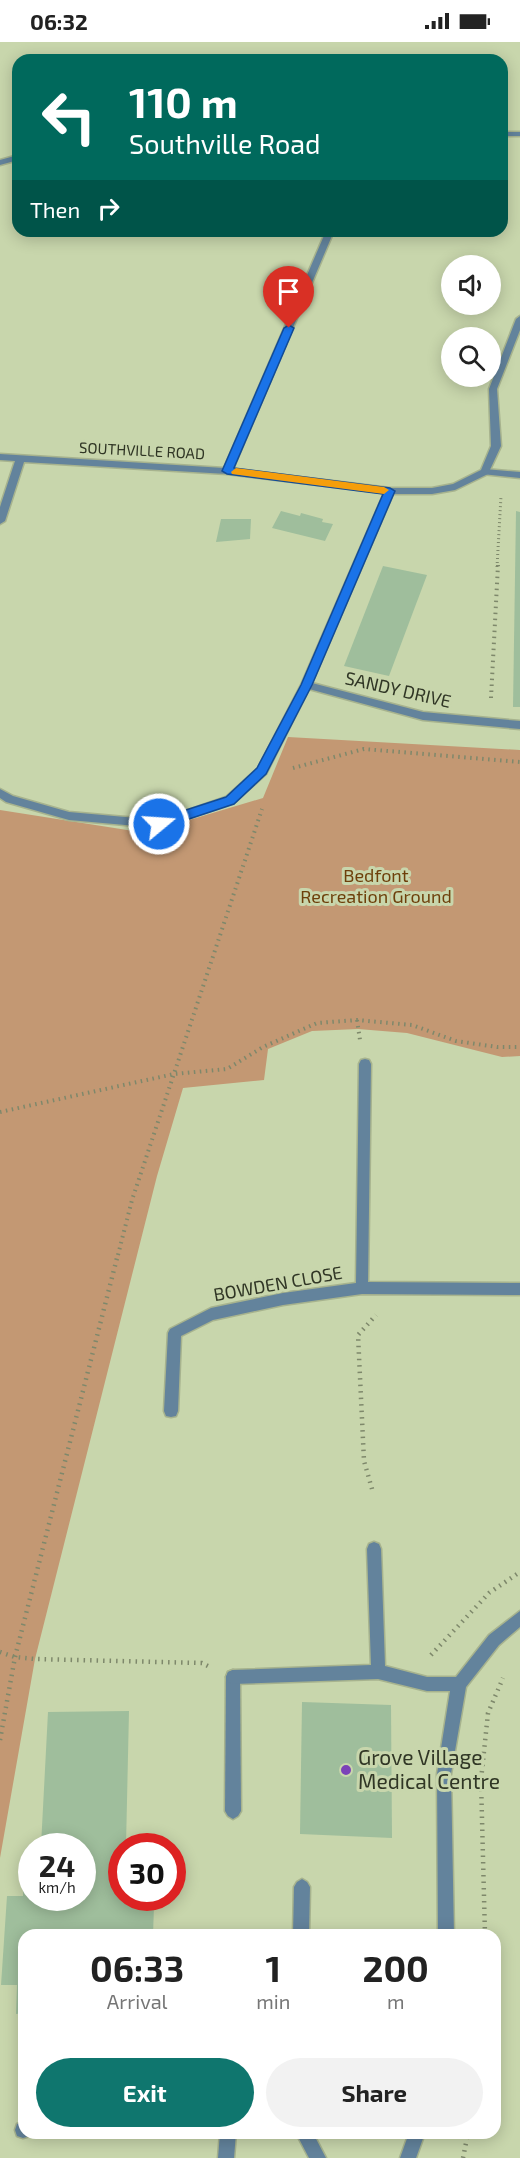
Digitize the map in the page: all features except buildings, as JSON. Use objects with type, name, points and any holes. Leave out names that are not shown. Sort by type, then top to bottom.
[{"type":"street","points":[[227,471],[327,237]]},
{"type":"street","points":[[520,319],[493,389],[496,446],[485,472],[520,475]]},
{"type":"street","name":"SOUTHVILLE ROAD","points":[[0,458],[227,471],[390,491],[432,491],[454,487],[485,472]]},
{"type":"street","points":[[0,521],[21,458]]},
{"type":"street","points":[[0,793],[10,799],[69,816],[159,824],[230,800],[262,771],[306,685],[390,491]]},
{"type":"street","name":"SANDY DRIVE","points":[[306,685],[423,716],[520,725]]},
{"type":"street","name":"BOWDEN CLOSE","points":[[362,1288],[365,1064]]},
{"type":"street","name":"BOWDEN CLOSE","points":[[171,1411],[175,1333],[211,1314],[283,1299],[362,1288],[520,1289]]},
{"type":"street","points":[[374,1549],[378,1672]]},
{"type":"street","points":[[446,1929],[444,1774],[459,1684],[494,1640],[520,1618]]},
{"type":"street","points":[[233,1811],[233,1677],[378,1672],[427,1684],[459,1684]]},
{"type":"street","points":[[301,1929],[302,1887]]},
{"type":"street","points":[[226,2158],[228,2139]]},
{"type":"street","points":[[307,2139],[318,2158]]},
{"type":"street","points":[[408,2158],[415,2139]]},
{"type":"path","points":[[489,723],[502,473]]},
{"type":"path","points":[[288,770],[364,749],[520,762]]},
{"type":"path","points":[[0,1740],[15,1657],[132,1200],[264,803]]},
{"type":"path","points":[[0,1112],[174,1074],[227,1069],[263,1047],[317,1023],[357,1020],[412,1025],[456,1041],[497,1047],[520,1047]]},
{"type":"path","points":[[372,1489],[363,1461],[358,1335],[378,1312]]},
{"type":"path","points":[[426,1659],[489,1593],[520,1572]]},
{"type":"path","points":[[0,1652],[15,1657],[202,1664],[233,1677]]},
{"type":"path","points":[[485,1929],[481,1780],[488,1713],[508,1672]]},
{"type":"path","points":[[463,2158],[467,2139]]},
{"type":"green space","name":"Bedfont Recreation Ground","points":[[288,737],[520,750],[520,1056],[502,1057],[407,1033],[358,1029],[312,1031],[268,1049],[264,1080],[183,1088],[157,1176],[35,1659],[0,1858],[0,810],[146,833],[263,798]]},
{"type":"slow traffic","points":[[236,472],[384,490]]},
{"type":"place","name":"Grove Village Medical Centre","points":[[346,1770]]},
{"type":"route","points":[[159,824],[230,800],[262,771],[306,685],[390,491],[227,471],[289,328]]}]
